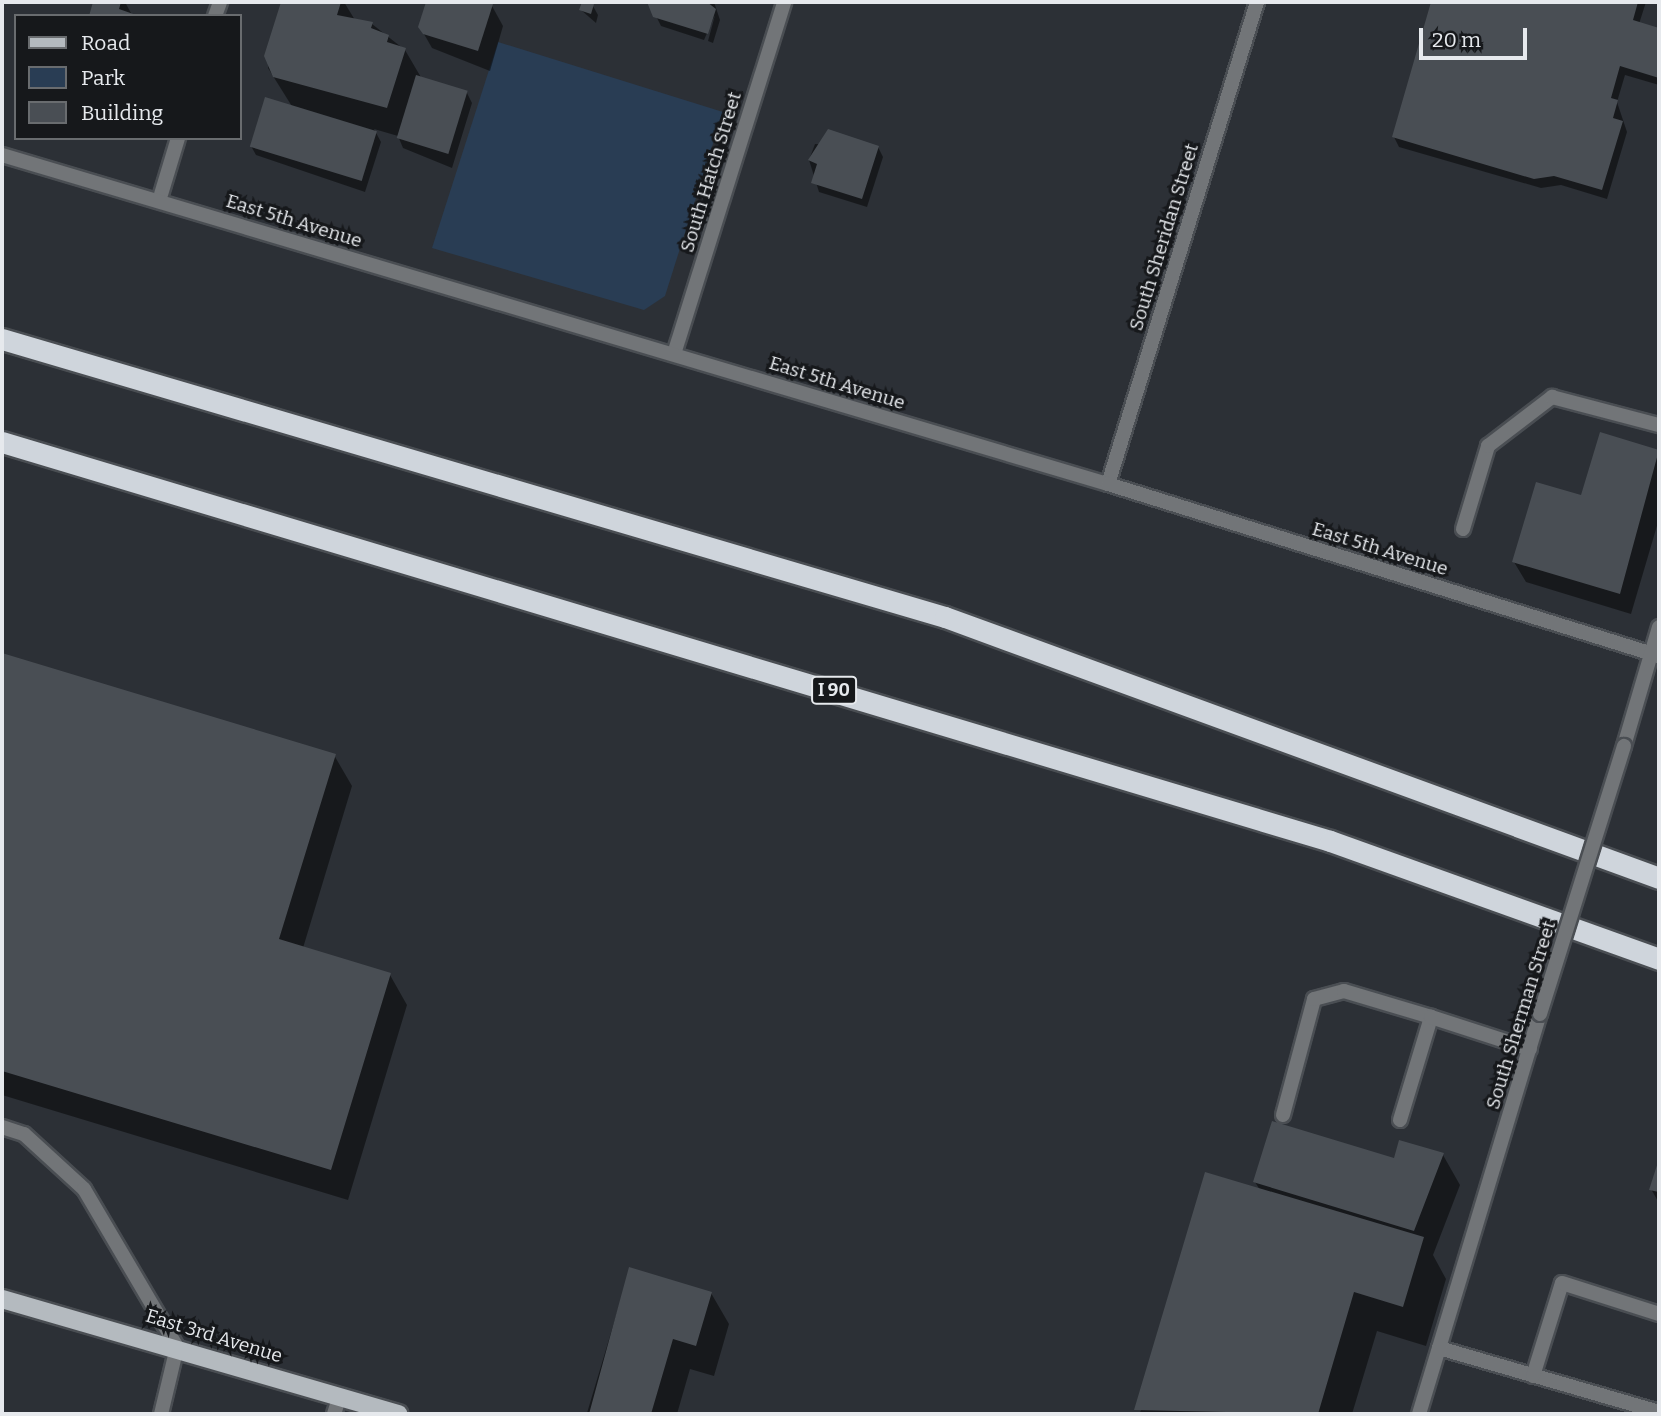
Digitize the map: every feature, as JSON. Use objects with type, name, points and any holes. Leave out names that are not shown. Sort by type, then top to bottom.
[{"type":"highway","points":[[2,339],[945,617],[1659,878]]},
{"type":"highway","name":"I 90","points":[[2,442],[1330,841],[1659,959]]},
{"type":"main road","name":"East 3rd Avenue","points":[[9,1299],[399,1414]]},
{"type":"street","name":"South Hatch Street","points":[[674,354],[784,2]]},
{"type":"street","name":"South Sheridan Street","points":[[1108,484],[1257,2]]},
{"type":"street","points":[[159,201],[177,140]]},
{"type":"street","name":"East 5th Avenue","points":[[2,155],[1108,484],[1655,655]]},
{"type":"street","points":[[1463,529],[1488,446],[1552,397],[1659,425]]},
{"type":"street","name":"South Sherman Street","points":[[1419,1414],[1540,1014],[1655,655],[1659,627]]},
{"type":"street","points":[[1283,1115],[1314,999],[1344,991],[1530,1049]]},
{"type":"street","points":[[1401,1120],[1431,1017]]},
{"type":"street","points":[[2,1127],[24,1134],[84,1189],[177,1347],[161,1414]]},
{"type":"street","points":[[1533,1376],[1562,1283],[1659,1314]]},
{"type":"street","points":[[1439,1348],[1659,1412]]},
{"type":"street","points":[[334,1414],[340,1396]]},
{"type":"green space","points":[[498,42],[723,112],[665,296],[644,310],[432,248]]},
{"type":"building","points":[[93,2],[121,2],[119,9],[133,14],[90,14]]},
{"type":"building","points":[[281,2],[341,2],[337,15],[373,22],[371,28],[389,35],[387,42],[406,48],[387,108],[273,77],[264,56]]},
{"type":"building","points":[[426,2],[493,4],[478,51],[423,34],[418,27]]},
{"type":"building","points":[[582,2],[594,4],[591,14],[579,10]]},
{"type":"building","points":[[647,2],[707,2],[716,9],[708,34],[653,17]]},
{"type":"building","points":[[1431,2],[1638,2],[1633,20],[1659,28],[1659,78],[1620,66],[1611,98],[1618,100],[1613,118],[1623,121],[1602,190],[1554,176],[1534,179],[1392,137]]},
{"type":"building","points":[[416,75],[468,91],[448,154],[397,138]]},
{"type":"building","points":[[265,97],[377,131],[362,181],[250,147]]},
{"type":"building","points":[[828,129],[879,146],[862,199],[811,183],[817,164],[808,160]]},
{"type":"building","points":[[1600,432],[1659,450],[1620,594],[1512,562],[1536,482],[1581,495]]},
{"type":"building","points":[[2,653],[336,754],[279,939],[391,973],[331,1170],[2,1071]]},
{"type":"building","points":[[1272,1121],[1394,1158],[1399,1140],[1444,1153],[1414,1231],[1253,1182]]},
{"type":"building","points":[[1659,1159],[1659,1192],[1649,1190]]},
{"type":"building","points":[[1205,1172],[1424,1237],[1403,1307],[1354,1292],[1318,1414],[1134,1410]]},
{"type":"building","points":[[629,1267],[712,1292],[696,1346],[673,1339],[651,1414],[589,1414]]}]
